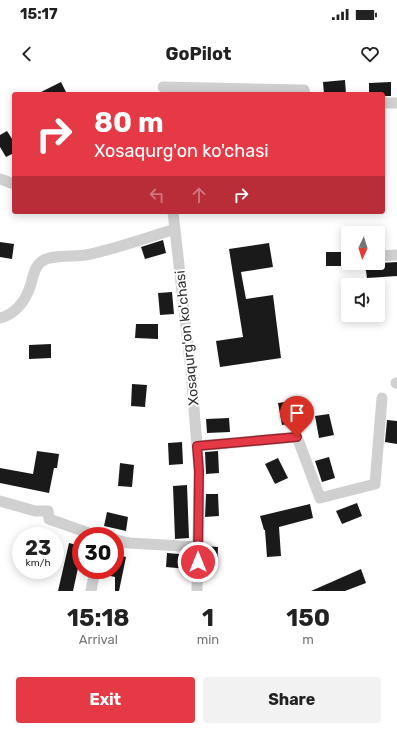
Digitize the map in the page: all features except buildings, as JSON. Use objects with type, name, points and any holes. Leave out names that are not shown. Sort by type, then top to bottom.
[{"type":"street","points":[[163,87],[304,90],[304,92]]},
{"type":"street","points":[[385,103],[397,103]]},
{"type":"street","points":[[0,179],[12,183]]},
{"type":"street","name":"Xosaqurg'on ko'chasi","points":[[173,214],[191,371],[199,471],[197,591]]},
{"type":"street","points":[[0,318],[5,317],[19,308],[28,292],[34,273],[41,262],[51,257],[85,255],[175,229]]},
{"type":"street","points":[[385,256],[397,255]]},
{"type":"street","points":[[197,446],[297,437],[320,498],[368,486],[375,484],[382,398]]},
{"type":"street","points":[[0,501],[35,511],[48,511],[49,520],[72,528]]},
{"type":"street","points":[[124,541],[198,548]]},
{"type":"street","points":[[91,591],[94,579]]},
{"type":"route","points":[[198,562],[199,471],[197,446],[297,437]]}]
